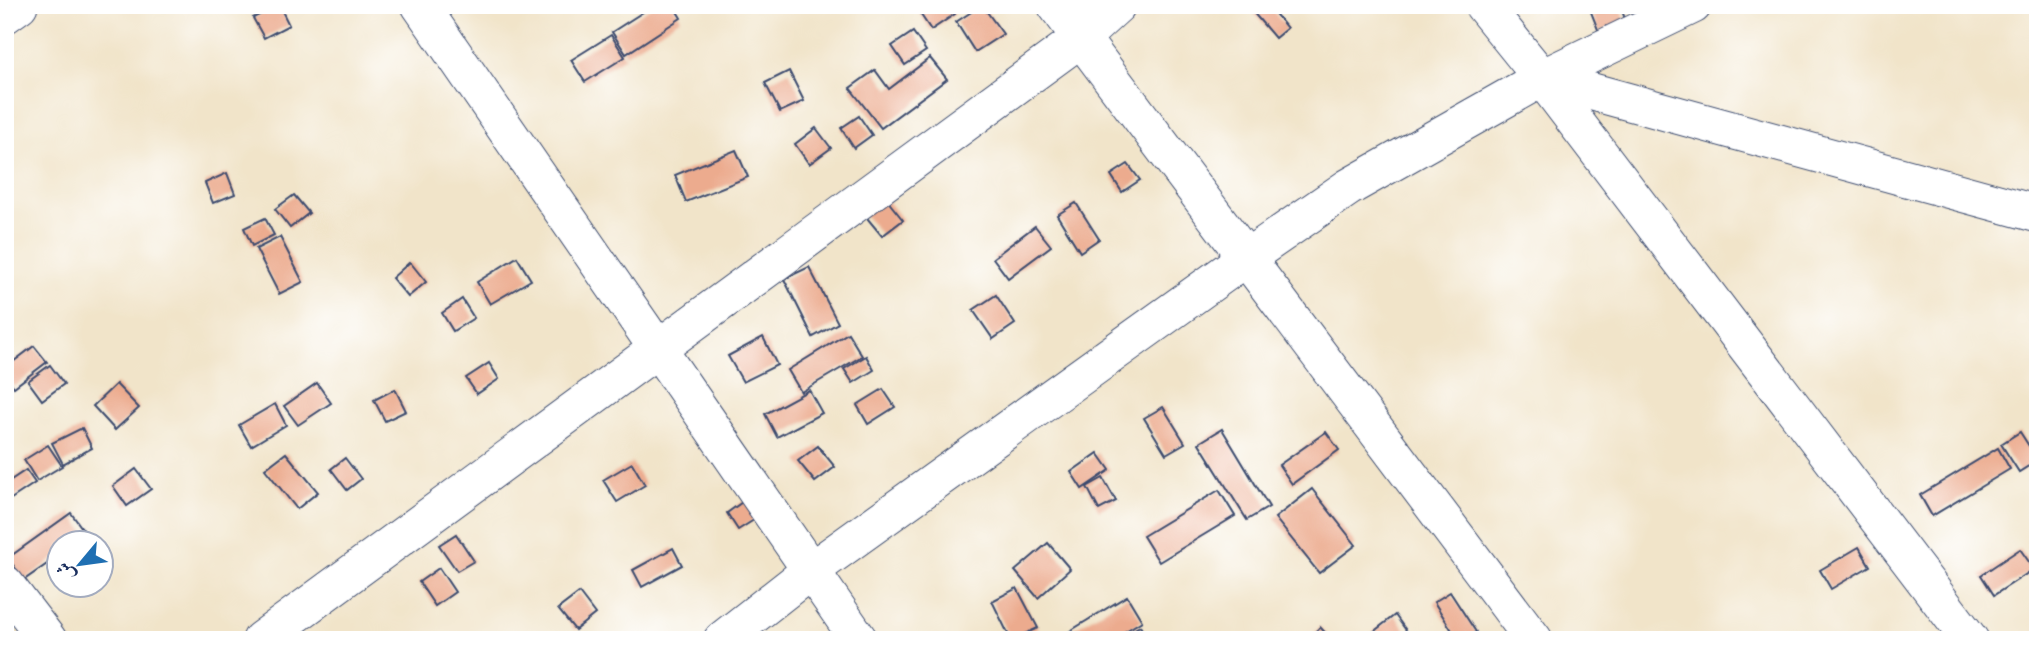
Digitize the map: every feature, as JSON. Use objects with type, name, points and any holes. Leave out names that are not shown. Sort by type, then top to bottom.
[{"type":"street","points":[[5,15],[19,5]]},
{"type":"street","points":[[420,5],[859,640]]},
{"type":"street","points":[[1056,5],[1534,640]]},
{"type":"street","points":[[261,640],[1081,38],[1117,5]]},
{"type":"street","points":[[1483,5],[1542,78],[1970,640]]},
{"type":"street","points":[[722,640],[810,571],[1349,187],[1542,78],[1693,5]]},
{"type":"street","points":[[1542,78],[2038,214]]},
{"type":"street","points":[[5,584],[48,640]]},
{"type":"building","points":[[279,5],[289,25],[264,38],[253,18]]},
{"type":"building","points":[[654,5],[673,5],[681,18],[626,54],[612,32]]},
{"type":"building","points":[[922,5],[949,5],[955,14],[931,30],[917,9]]},
{"type":"building","points":[[982,5],[1003,34],[975,52],[956,22]]},
{"type":"building","points":[[1258,5],[1268,5],[1287,28],[1275,38],[1252,11]]},
{"type":"building","points":[[1620,5],[1626,22],[1599,32],[1589,7]]},
{"type":"building","points":[[913,32],[926,51],[905,65],[892,46]]},
{"type":"building","points":[[611,35],[625,57],[585,82],[571,60]]},
{"type":"building","points":[[930,58],[947,79],[881,128],[850,88],[875,70],[889,89]]},
{"type":"building","points":[[789,71],[804,101],[780,112],[765,83]]},
{"type":"building","points":[[859,116],[872,135],[854,148],[841,128]]},
{"type":"building","points":[[816,128],[831,148],[809,164],[795,144]]},
{"type":"building","points":[[736,150],[748,177],[686,202],[675,175]]},
{"type":"building","points":[[1128,164],[1140,180],[1122,192],[1111,175]]},
{"type":"building","points":[[227,173],[235,194],[213,203],[205,183]]},
{"type":"building","points":[[294,195],[309,213],[290,228],[275,209]]},
{"type":"building","points":[[883,195],[903,220],[882,236],[862,212]]},
{"type":"building","points":[[1076,203],[1099,239],[1080,252],[1057,215]]},
{"type":"building","points":[[265,218],[274,235],[252,246],[244,228]]},
{"type":"building","points":[[1035,226],[1051,246],[1008,278],[993,258]]},
{"type":"building","points":[[280,237],[303,282],[279,294],[256,249]]},
{"type":"building","points":[[517,257],[531,280],[490,304],[477,282]]},
{"type":"building","points":[[410,262],[426,282],[408,297],[392,278]]},
{"type":"building","points":[[809,267],[838,323],[813,337],[784,279]]},
{"type":"building","points":[[996,295],[1015,324],[993,339],[973,310]]},
{"type":"building","points":[[462,299],[474,318],[453,331],[442,313]]},
{"type":"building","points":[[848,333],[862,356],[801,392],[788,370]]},
{"type":"building","points":[[763,337],[777,365],[743,382],[728,356]]},
{"type":"building","points":[[34,346],[47,362],[14,387],[5,375],[5,368]]},
{"type":"building","points":[[866,356],[874,370],[853,383],[844,369]]},
{"type":"building","points":[[489,363],[499,379],[477,394],[466,378]]},
{"type":"building","points":[[50,365],[64,384],[42,400],[28,381]]},
{"type":"building","points":[[317,383],[331,403],[298,425],[284,406]]},
{"type":"building","points":[[116,384],[139,408],[115,430],[93,406]]},
{"type":"building","points":[[395,389],[406,411],[385,421],[374,400]]},
{"type":"building","points":[[883,389],[895,407],[868,424],[857,405]]},
{"type":"building","points":[[809,390],[822,413],[777,437],[765,414]]},
{"type":"building","points":[[275,404],[286,425],[251,446],[239,425]]},
{"type":"building","points":[[1163,407],[1185,443],[1166,454],[1144,418]]},
{"type":"building","points":[[82,428],[92,448],[63,464],[52,443]]},
{"type":"building","points":[[1222,429],[1269,507],[1247,520],[1199,443]]},
{"type":"building","points":[[1326,432],[1339,450],[1292,484],[1279,465]]},
{"type":"building","points":[[2020,432],[2038,460],[2019,472],[2001,444]]},
{"type":"building","points":[[48,445],[62,466],[37,481],[24,460]]},
{"type":"building","points":[[818,446],[835,467],[815,482],[798,461]]},
{"type":"building","points":[[1998,448],[2010,469],[1932,516],[1920,495]]},
{"type":"building","points":[[286,453],[318,492],[297,509],[265,469]]},
{"type":"building","points":[[1098,453],[1110,470],[1082,489],[1071,472]]},
{"type":"building","points":[[345,458],[361,479],[347,490],[331,469]]},
{"type":"building","points":[[632,463],[645,485],[617,502],[603,480]]},
{"type":"building","points":[[136,469],[151,489],[127,506],[113,486]]},
{"type":"building","points":[[26,470],[35,483],[5,503],[5,484]]},
{"type":"building","points":[[1103,478],[1116,501],[1099,510],[1087,487]]},
{"type":"building","points":[[1312,489],[1356,545],[1319,573],[1275,518]]},
{"type":"building","points":[[1219,490],[1235,516],[1159,562],[1143,536]]},
{"type":"building","points":[[745,500],[757,518],[738,530],[727,513]]},
{"type":"building","points":[[71,513],[83,530],[47,530]]},
{"type":"building","points":[[46,531],[46,565],[24,580],[8,558]]},
{"type":"building","points":[[456,534],[474,561],[457,571],[439,545]]},
{"type":"building","points":[[1048,543],[1070,569],[1038,598],[1015,571]]},
{"type":"building","points":[[1859,547],[1870,566],[1831,589],[1820,570]]},
{"type":"building","points":[[673,548],[682,565],[642,587],[633,570]]},
{"type":"building","points":[[2020,549],[2034,569],[1994,595],[1981,575]]},
{"type":"building","points":[[439,568],[455,592],[435,606],[419,582]]},
{"type":"building","points":[[1017,588],[1038,628],[1011,640],[992,601]]},
{"type":"building","points":[[1450,592],[1476,632],[1464,640],[1458,640],[1434,602]]},
{"type":"building","points":[[579,593],[595,614],[575,630],[558,609]]},
{"type":"building","points":[[1127,596],[1142,621],[1111,640],[1075,640],[1070,631]]},
{"type":"building","points":[[1395,615],[1408,633],[1399,640],[1363,640]]},
{"type":"building","points":[[1140,626],[1148,640],[1117,640]]},
{"type":"building","points":[[1320,627],[1332,640],[1307,640]]}]
